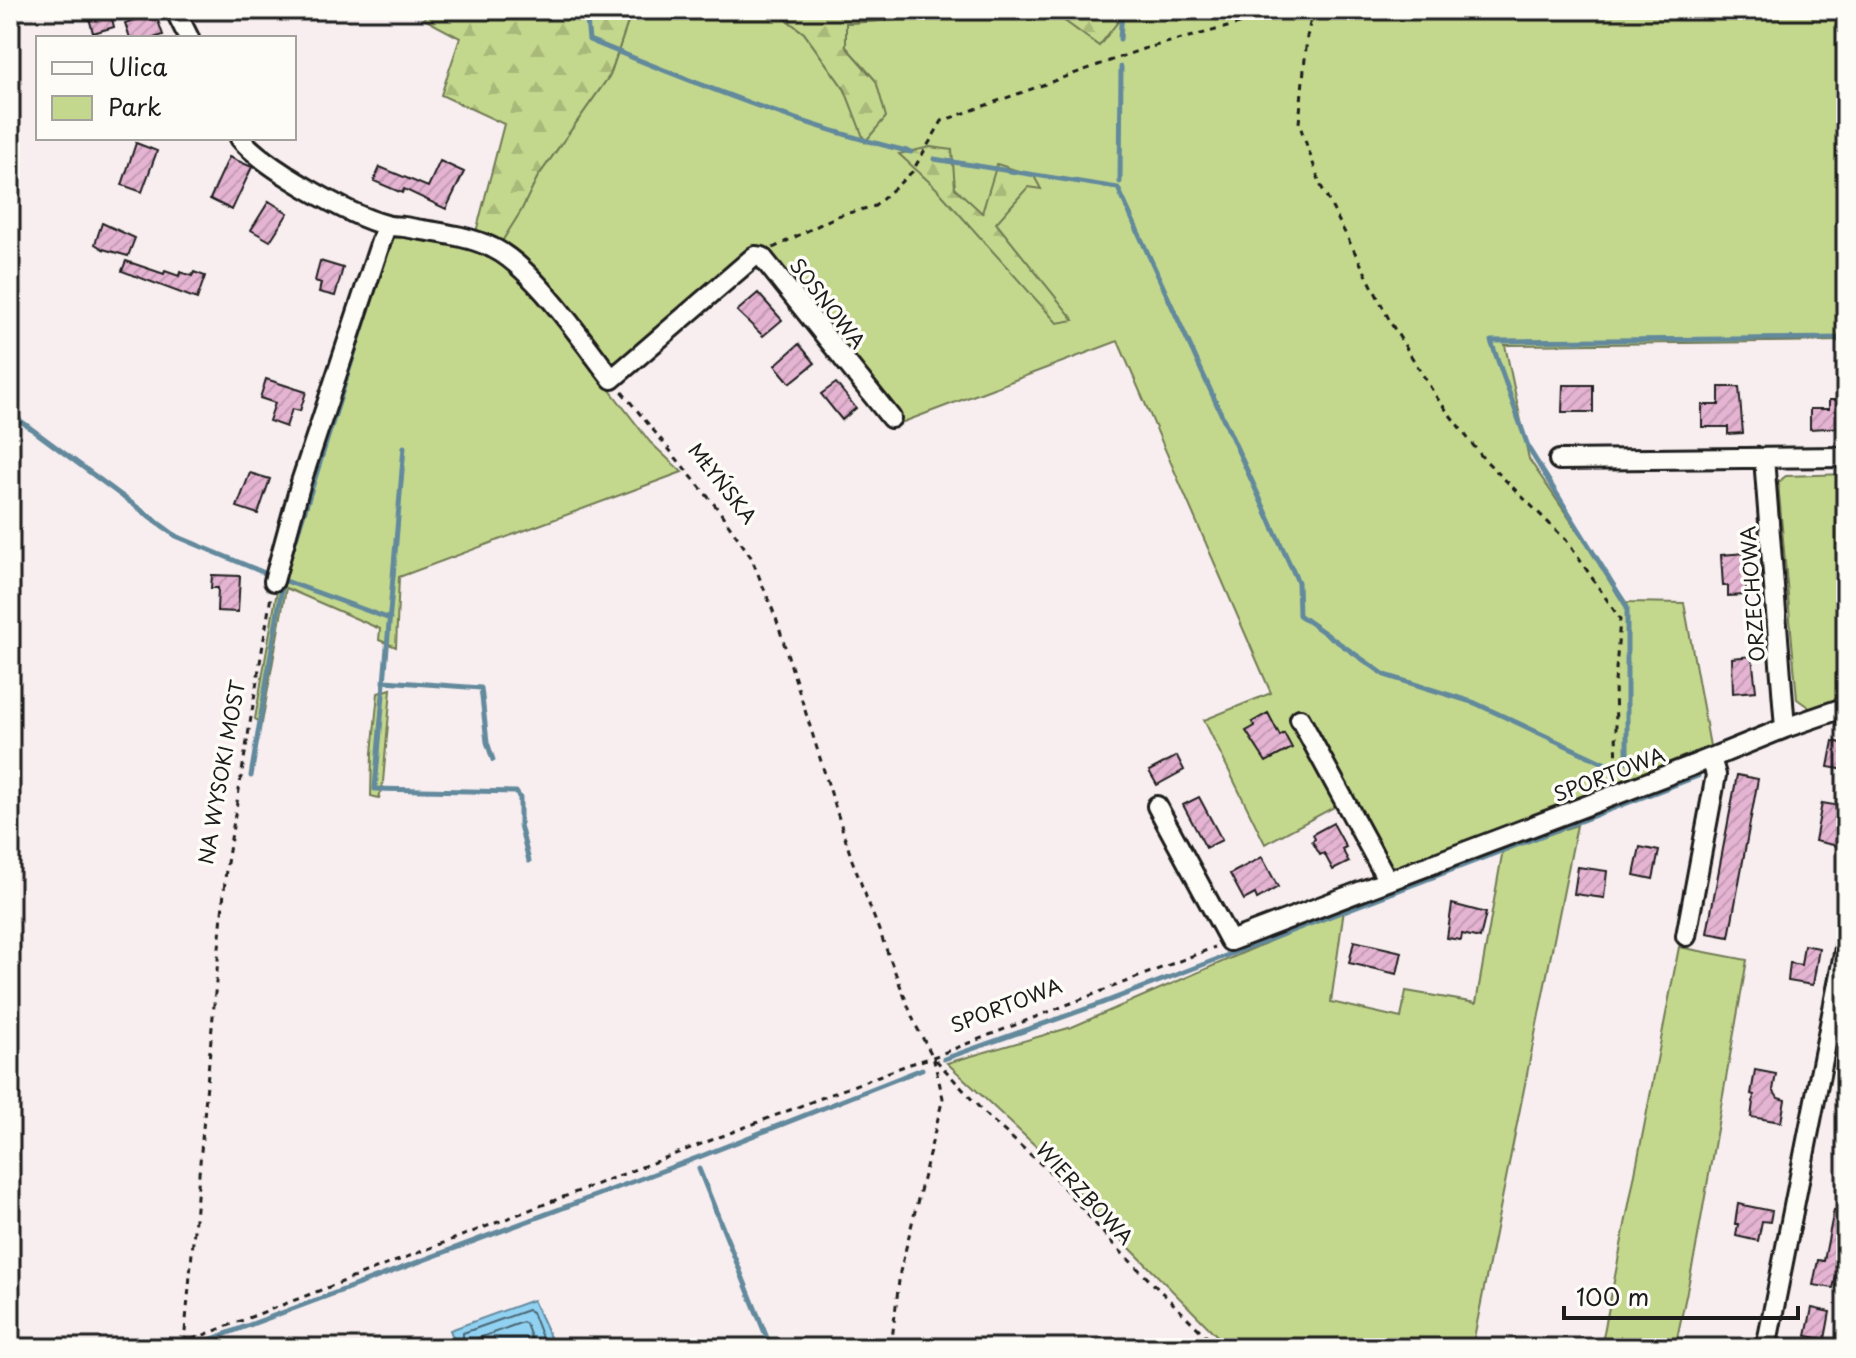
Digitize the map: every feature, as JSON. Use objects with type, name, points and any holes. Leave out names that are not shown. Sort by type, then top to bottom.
[{"type":"street","points":[[175,10],[188,36]]},
{"type":"street","points":[[242,140],[295,181],[334,203],[386,226],[458,238],[494,248],[536,284],[612,379],[755,256]]},
{"type":"street","points":[[274,581],[301,482],[386,226]]},
{"type":"street","name":"SOSNOWA","points":[[755,256],[767,260],[891,418]]},
{"type":"street","points":[[1559,460],[1846,457]]},
{"type":"street","name":"ORZECHOWA","points":[[1764,458],[1785,728]]},
{"type":"street","name":"SPORTOWA","points":[[1230,941],[1846,707]]},
{"type":"street","points":[[1300,719],[1388,881]]},
{"type":"street","points":[[1686,936],[1716,775],[1711,758]]},
{"type":"street","points":[[1157,806],[1230,941]]},
{"type":"street","points":[[1766,1348],[1846,943]]},
{"type":"path","points":[[755,256],[837,216],[875,206],[912,172],[942,121],[1143,49],[1293,10]]},
{"type":"path","points":[[1313,10],[1307,37],[1299,123],[1321,186],[1392,325],[1437,398],[1483,458],[1567,541],[1620,619],[1614,733],[1616,774],[1621,792]]},
{"type":"path","name":"MŁYŃSKA","points":[[612,379],[718,509],[751,557],[776,618],[852,860],[915,1024],[933,1057]]},
{"type":"path","name":"NA WYSOKI MOST","points":[[184,1343],[226,869],[274,581]]},
{"type":"path","name":"SPORTOWA","points":[[170,1348],[1230,941]]},
{"type":"path","points":[[891,1348],[900,1272],[943,1098],[933,1057]]},
{"type":"path","name":"WIERZBOWA","points":[[933,1057],[987,1116],[1049,1171],[1114,1245],[1218,1348]]},
{"type":"green space","points":[[430,10],[632,10],[610,75],[537,178],[501,243],[475,236],[504,124],[441,95],[460,38],[424,19]]},
{"type":"green space","points":[[632,10],[774,10],[804,33],[845,90],[866,141],[876,81],[846,47],[846,23],[1051,11],[1099,45],[1127,10],[1846,10],[1846,341],[1505,345],[1529,459],[1626,602],[1684,603],[1710,746],[1401,869],[1384,862],[1349,799],[1265,844],[1204,720],[1271,693],[1118,341],[890,427],[842,367],[855,356],[772,257],[756,250],[615,367],[606,363],[501,243],[537,178],[610,75]]},
{"type":"green space","points":[[774,10],[1127,10],[1099,46],[1051,11],[846,23],[846,47],[876,81],[886,117],[865,142],[845,90],[804,33]]},
{"type":"green space","points":[[930,147],[952,150],[955,188],[982,213],[997,164],[1034,176],[1041,189],[1028,187],[996,223],[1074,320],[1057,323],[936,188],[899,154]]},
{"type":"green space","points":[[400,236],[457,244],[504,263],[543,303],[650,442],[682,472],[399,577],[396,647],[379,640],[380,629],[286,588],[262,723],[255,719],[278,585],[386,238]]},
{"type":"green space","points":[[1846,474],[1846,699],[1811,709],[1797,699],[1778,482],[1786,476]]},
{"type":"green space","points":[[391,689],[379,798],[371,796],[378,693]]},
{"type":"green space","points":[[1577,825],[1472,1348],[1229,1348],[1121,1239],[1041,1151],[947,1063],[1072,1027],[1344,909],[1331,1002],[1401,1018],[1406,991],[1476,1003],[1503,849]]},
{"type":"green space","points":[[1679,947],[1747,960],[1695,1253],[1675,1348],[1601,1348]]},
{"type":"water","points":[[533,1300],[555,1348],[457,1348],[450,1330]]},
{"type":"building","points":[[87,10],[110,10],[114,27],[93,33]]},
{"type":"building","points":[[155,12],[163,35],[129,36],[125,23]]},
{"type":"building","points":[[136,143],[157,151],[142,192],[122,185]]},
{"type":"building","points":[[229,157],[252,167],[232,210],[210,199]]},
{"type":"building","points":[[440,161],[464,172],[446,209],[404,189],[402,193],[374,181],[380,167],[428,187]]},
{"type":"building","points":[[269,201],[288,213],[270,241],[251,230]]},
{"type":"building","points":[[102,223],[135,238],[128,256],[95,244]]},
{"type":"building","points":[[126,261],[164,274],[165,271],[179,276],[180,272],[192,276],[194,272],[205,276],[197,299],[122,271]]},
{"type":"building","points":[[320,261],[343,268],[335,296],[319,292],[321,283],[315,281]]},
{"type":"building","points":[[758,293],[782,320],[763,336],[737,311]]},
{"type":"building","points":[[799,344],[815,363],[790,383],[775,365]]},
{"type":"building","points":[[266,379],[306,392],[300,411],[292,409],[286,427],[269,421],[275,403],[260,398]]},
{"type":"building","points":[[836,383],[856,408],[842,420],[821,394]]},
{"type":"building","points":[[1563,385],[1593,385],[1593,412],[1562,412]]},
{"type":"building","points":[[1719,387],[1739,387],[1743,433],[1728,434],[1728,427],[1702,427],[1702,405],[1719,405]]},
{"type":"building","points":[[1829,400],[1846,400],[1846,427],[1810,429],[1810,409],[1829,409]]},
{"type":"building","points":[[250,473],[270,479],[258,514],[237,507]]},
{"type":"building","points":[[1746,553],[1746,595],[1728,596],[1728,586],[1723,586],[1721,555]]},
{"type":"building","points":[[212,575],[240,576],[238,612],[217,611],[218,588],[211,588]]},
{"type":"building","points":[[1752,656],[1756,691],[1733,693],[1732,658]]},
{"type":"building","points":[[1268,713],[1280,736],[1284,733],[1292,748],[1266,762],[1246,731],[1255,726],[1252,722]]},
{"type":"building","points":[[1833,741],[1846,744],[1846,770],[1828,767]]},
{"type":"building","points":[[1177,756],[1184,770],[1157,785],[1149,771]]},
{"type":"building","points":[[1737,775],[1758,779],[1729,937],[1707,933]]},
{"type":"building","points":[[1199,797],[1222,840],[1206,848],[1183,805]]},
{"type":"building","points":[[1822,803],[1846,807],[1838,846],[1815,841]]},
{"type":"building","points":[[1333,823],[1346,847],[1342,849],[1349,862],[1333,870],[1324,853],[1320,855],[1312,841],[1315,839],[1313,834]]},
{"type":"building","points":[[1640,847],[1659,851],[1653,879],[1634,875]]},
{"type":"building","points":[[1262,857],[1278,887],[1257,899],[1255,894],[1244,900],[1230,874]]},
{"type":"building","points":[[1578,867],[1607,871],[1604,898],[1574,894]]},
{"type":"building","points":[[1452,904],[1486,913],[1480,938],[1462,934],[1461,940],[1447,938]]},
{"type":"building","points":[[1354,941],[1402,952],[1397,974],[1349,963]]},
{"type":"building","points":[[1804,945],[1819,948],[1813,985],[1788,981],[1790,963],[1801,965]]},
{"type":"building","points":[[1755,1070],[1776,1074],[1773,1090],[1778,1098],[1785,1100],[1781,1122],[1751,1117]]},
{"type":"building","points":[[1738,1204],[1772,1211],[1770,1222],[1762,1221],[1758,1241],[1736,1236]]},
{"type":"building","points":[[1834,1210],[1846,1213],[1846,1240],[1833,1288],[1813,1285],[1818,1260],[1824,1261]]},
{"type":"building","points":[[1812,1308],[1830,1312],[1825,1339],[1806,1336]]},
{"type":"waterway","points":[[586,10],[589,40],[788,116],[911,152]]},
{"type":"waterway","points":[[1120,39],[1122,10]]},
{"type":"waterway","points":[[1120,182],[1121,67]]},
{"type":"waterway","points":[[934,159],[1118,188],[1298,582],[1299,615],[1385,675],[1475,703],[1610,766]]},
{"type":"waterway","points":[[287,567],[380,272]]},
{"type":"waterway","points":[[1619,765],[1627,761],[1627,607],[1529,449],[1491,341],[1846,338]]},
{"type":"waterway","points":[[10,413],[176,536],[267,574]]},
{"type":"waterway","points":[[404,447],[375,789],[516,792],[520,798],[520,825],[529,861]]},
{"type":"waterway","points":[[283,580],[390,619]]},
{"type":"waterway","points":[[251,776],[283,581]]},
{"type":"waterway","points":[[385,681],[481,688],[487,742],[493,760]]},
{"type":"waterway","points":[[944,1059],[1097,1005],[1698,776]]},
{"type":"waterway","points":[[188,1348],[699,1157],[922,1069]]},
{"type":"waterway","points":[[699,1169],[771,1348]]}]
